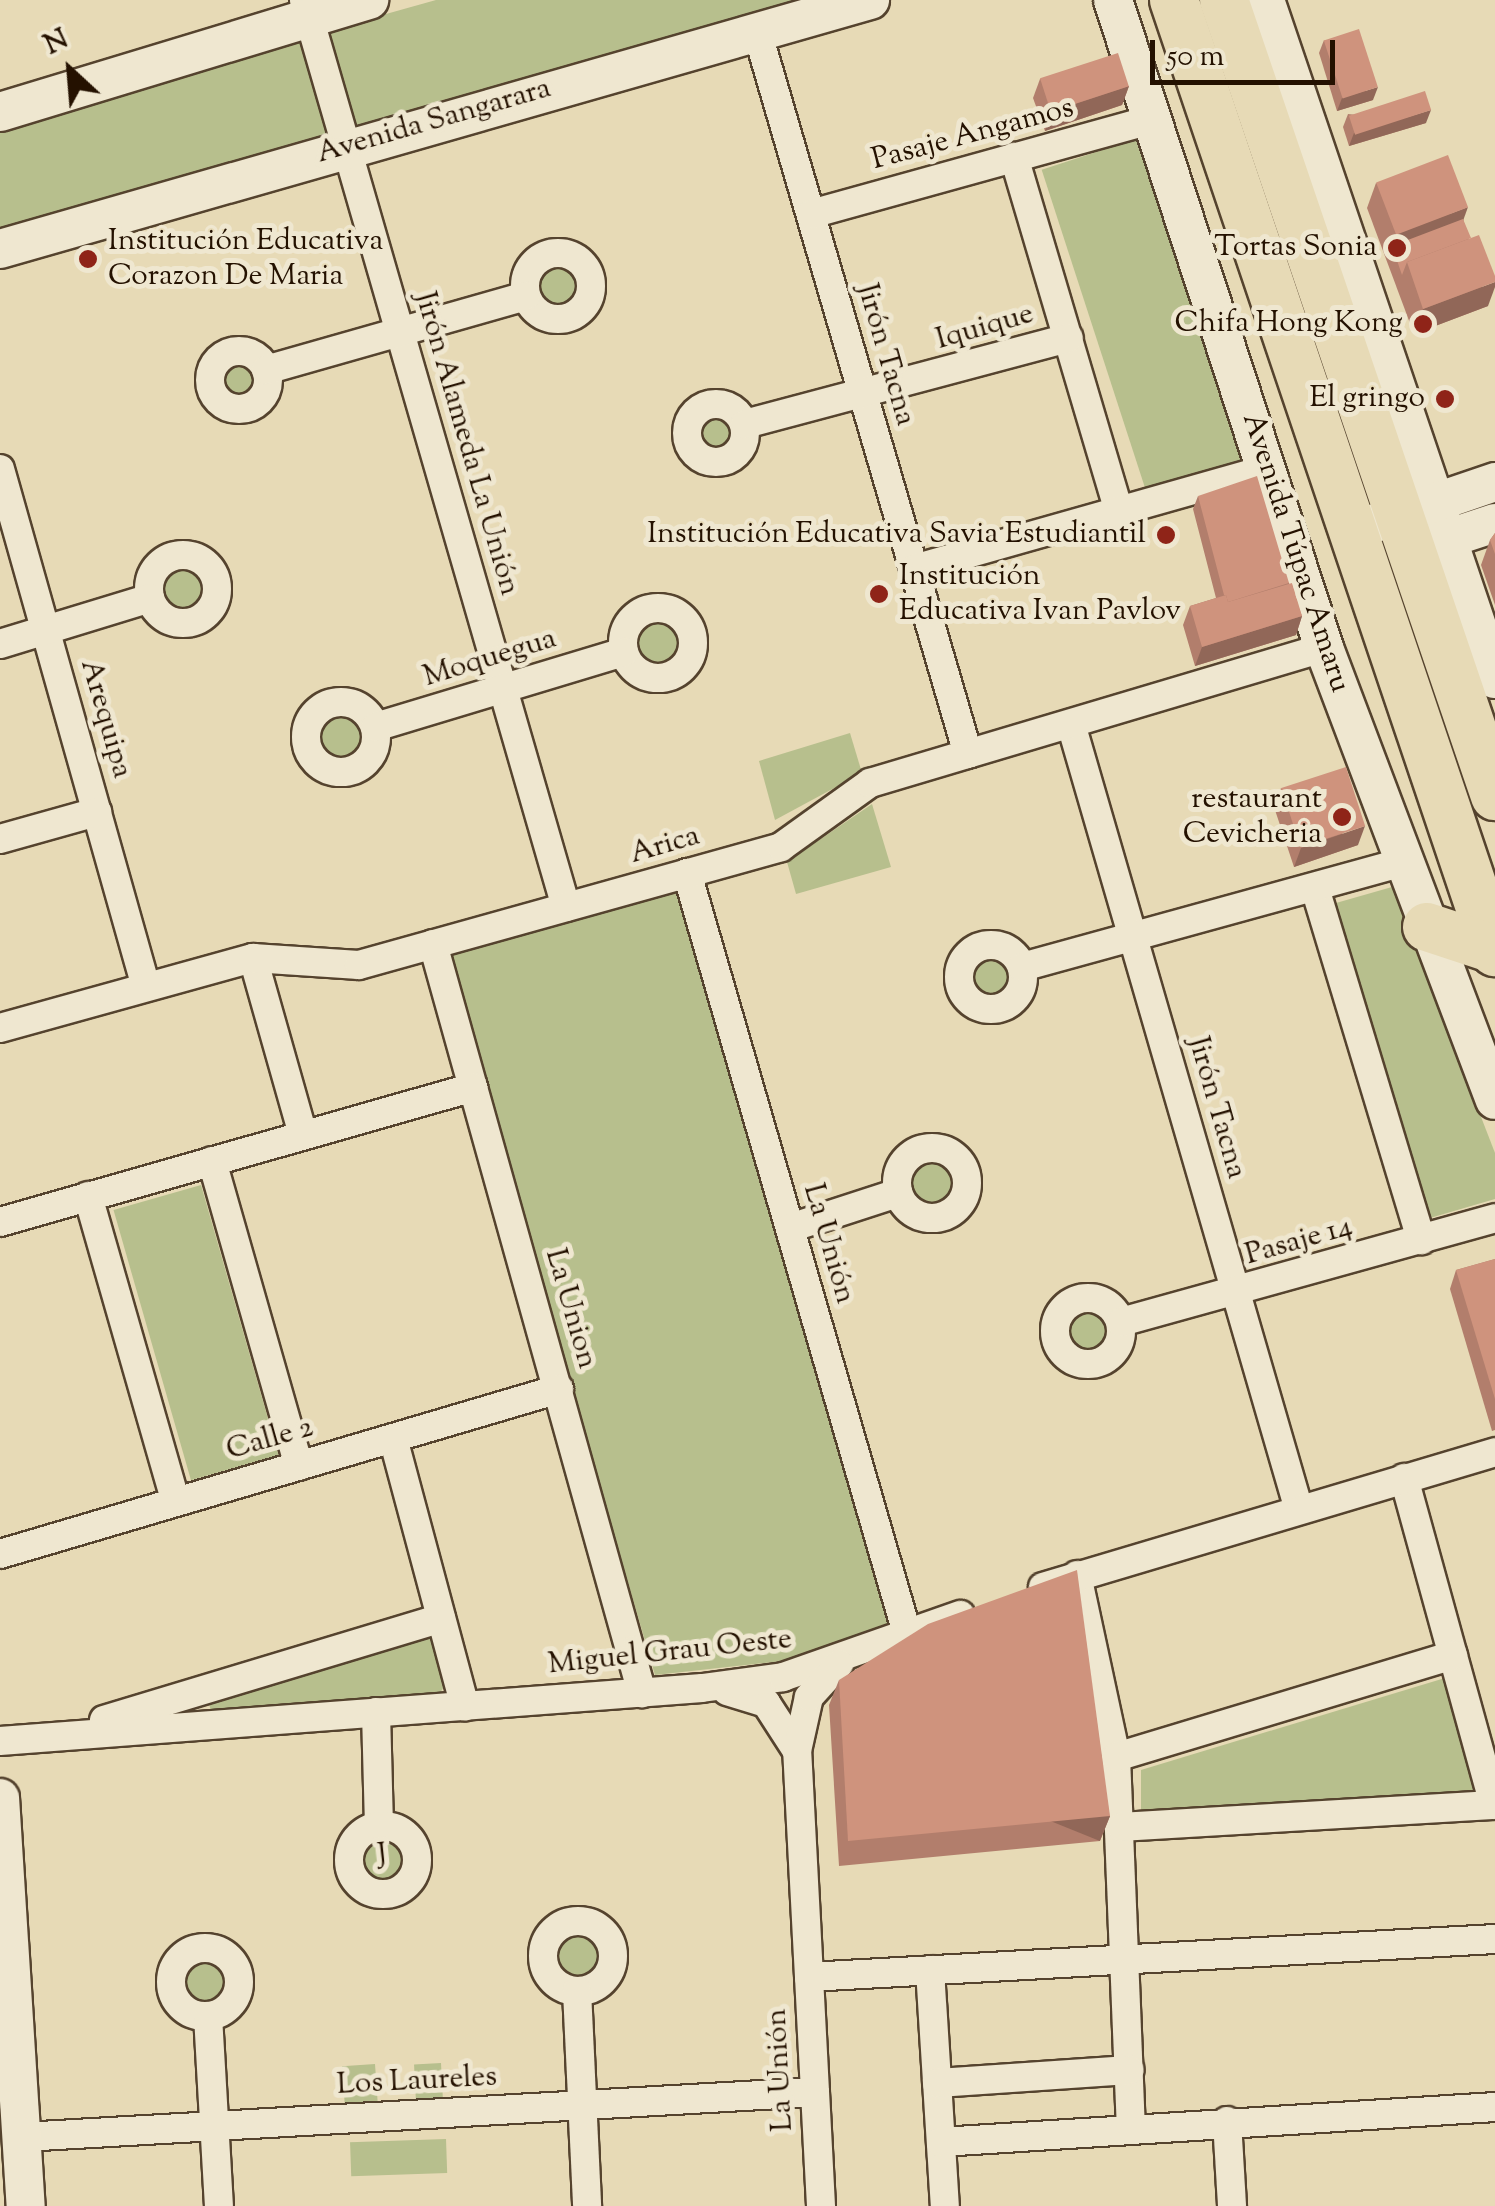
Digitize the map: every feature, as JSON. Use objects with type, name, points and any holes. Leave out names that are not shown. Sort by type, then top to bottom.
[{"type":"highway","name":"Avenida Túpac Amaru","points":[[1174,0],[1355,549],[1494,951]]},
{"type":"highway","points":[[1224,0],[1421,527],[1495,796]]},
{"type":"highway","points":[[1427,927],[1494,951]]},
{"type":"street","points":[[0,112],[306,8],[369,0]]},
{"type":"street","name":"Avenida Sangarara","points":[[0,249],[346,146],[870,0]]},
{"type":"street","name":"Avenida Túpac Amaru","points":[[1114,0],[1324,648],[1495,1100]]},
{"type":"street","points":[[1265,0],[1421,527],[1495,679]]},
{"type":"street","name":"Jirón Alameda La Unión","points":[[306,8],[566,907]]},
{"type":"street","name":"Jirón Tacna","points":[[758,31],[968,754]]},
{"type":"street","name":"Pasaje Angamos","points":[[810,214],[1154,119]]},
{"type":"street","points":[[1014,158],[1120,511]]},
{"type":"street","points":[[266,370],[526,296]]},
{"type":"street","name":"Iquique","points":[[745,424],[863,396],[1069,338]]},
{"type":"street","name":"Arequipa","points":[[0,468],[146,987]]},
{"type":"street","points":[[914,569],[1267,469]]},
{"type":"street","points":[[1355,549],[1421,527],[1495,482]]},
{"type":"street","points":[[1421,527],[1495,523]]},
{"type":"street","points":[[0,644],[150,598]]},
{"type":"street","name":"Arica","points":[[0,1028],[253,958],[359,965],[782,846],[870,784],[1324,648]]},
{"type":"street","name":"Moquegua","points":[[375,727],[624,652]]},
{"type":"street","name":"Jirón Tacna","points":[[1070,724],[1299,1510]]},
{"type":"street","points":[[0,839],[97,812]]},
{"type":"street","points":[[1022,966],[1133,940],[1402,862]]},
{"type":"street","name":"La Unión","points":[[687,873],[907,1633]]},
{"type":"street","points":[[1314,888],[1422,1240]]},
{"type":"street","name":"La Union","points":[[433,944],[642,1693]]},
{"type":"street","points":[[253,958],[303,1135]]},
{"type":"street","points":[[0,1222],[473,1087]]},
{"type":"street","points":[[212,1161],[299,1466]]},
{"type":"street","points":[[790,1228],[898,1193]]},
{"type":"street","points":[[88,1196],[176,1502]]},
{"type":"street","name":"Pasaje 14","points":[[1120,1322],[1236,1294],[1495,1218]]},
{"type":"street","name":"Calle 2","points":[[0,1554],[559,1390]]},
{"type":"street","points":[[393,1438],[466,1706]]},
{"type":"street","points":[[1020,1594],[1495,1452]]},
{"type":"street","points":[[1121,1828],[1495,1805],[1404,1478]]},
{"type":"street","points":[[1077,1575],[1116,1757],[1132,2126]]},
{"type":"street","name":"Miguel Grau Oeste","points":[[0,1741],[702,1688],[844,1660],[982,1607]]},
{"type":"street","points":[[55,1735],[442,1618]]},
{"type":"street","points":[[1116,1757],[1453,1655]]},
{"type":"street","name":"La Unión","points":[[821,2206],[796,1751],[809,1697],[844,1660]]},
{"type":"street","name":"La Unión","points":[[702,1688],[766,1702],[796,1751]]},
{"type":"street","name":"J","points":[[376,1712],[379,1826]]},
{"type":"street","points":[[0,1798],[26,2206]]},
{"type":"street","points":[[809,1976],[1495,1939]]},
{"type":"street","points":[[930,1970],[945,2206]]},
{"type":"street","points":[[577,1991],[587,2206]]},
{"type":"street","points":[[208,2016],[219,2206]]},
{"type":"street","points":[[937,2082],[1130,2070]]},
{"type":"street","name":"Los Laureles","points":[[22,2137],[815,2092]]},
{"type":"street","points":[[941,2142],[1132,2126],[1495,2108]]},
{"type":"street","points":[[1228,2121],[1232,2206]]},
{"type":"green space","points":[[436,0],[813,0],[0,228],[0,122]]},
{"type":"green space","points":[[1152,134],[1258,461],[1148,497],[1042,170]]},
{"type":"green space","points":[[559,261],[576,268],[583,285],[576,302],[559,309],[542,302],[535,285],[542,268]]},
{"type":"green space","points":[[238,355],[255,362],[262,379],[255,396],[238,403],[221,396],[214,379],[221,362]]},
{"type":"green space","points":[[716,410],[732,416],[738,432],[732,448],[716,454],[700,448],[694,432],[700,416]]},
{"type":"green space","points":[[183,562],[202,570],[210,589],[202,608],[183,616],[164,608],[156,589],[164,570]]},
{"type":"green space","points":[[658,618],[675,625],[682,642],[675,659],[658,666],[641,659],[634,642],[641,625]]},
{"type":"green space","points":[[341,711],[360,718],[367,737],[360,756],[341,763],[322,756],[315,737],[322,718]]},
{"type":"green space","points":[[850,733],[862,773],[775,820],[759,761]]},
{"type":"green space","points":[[872,804],[891,867],[796,894],[787,862]]},
{"type":"green space","points":[[1392,887],[1495,1153],[1495,1199],[1430,1218],[1336,903]]},
{"type":"green space","points":[[682,891],[891,1622],[783,1661],[655,1675],[445,955]]},
{"type":"green space","points":[[990,951],[1008,958],[1015,976],[1008,994],[990,1001],[972,994],[965,976],[972,958]]},
{"type":"green space","points":[[933,1155],[954,1163],[962,1184],[954,1205],[933,1213],[912,1205],[904,1184],[912,1163]]},
{"type":"green space","points":[[201,1185],[278,1455],[191,1480],[114,1210]]},
{"type":"green space","points":[[1088,1303],[1108,1311],[1116,1331],[1108,1351],[1088,1359],[1068,1351],[1060,1331],[1068,1311]]},
{"type":"green space","points":[[431,1637],[444,1687],[435,1700],[212,1714],[209,1704]]},
{"type":"green space","points":[[1445,1678],[1478,1793],[1141,1813],[1141,1770]]},
{"type":"green space","points":[[383,1836],[400,1843],[407,1860],[400,1877],[383,1884],[366,1877],[359,1860],[366,1843]]},
{"type":"green space","points":[[578,1932],[595,1939],[602,1956],[595,1973],[578,1980],[561,1973],[554,1956],[561,1939]]},
{"type":"green space","points":[[203,1957],[220,1964],[227,1981],[220,1998],[203,2005],[186,1998],[179,1981],[186,1964]]},
{"type":"green space","points":[[441,2063],[443,2103],[416,2104],[414,2064]]},
{"type":"green space","points":[[375,2064],[378,2108],[345,2110],[342,2066]]},
{"type":"green space","points":[[446,2139],[447,2173],[351,2176],[350,2142]]},
{"type":"building","points":[[1359,29],[1378,87],[1343,98],[1324,40]]},
{"type":"building","points":[[1118,53],[1129,86],[1051,112],[1040,78]]},
{"type":"building","points":[[1425,91],[1431,110],[1355,135],[1349,116]]},
{"type":"building","points":[[1448,155],[1468,207],[1396,235],[1376,183]]},
{"type":"building","points":[[1463,219],[1471,238],[1407,262],[1402,275],[1392,246]]},
{"type":"building","points":[[1479,235],[1495,282],[1423,309],[1407,262]]},
{"type":"building","points":[[1257,476],[1289,583],[1228,602],[1198,496]]},
{"type":"building","points":[[1292,583],[1302,616],[1202,647],[1190,606],[1226,595],[1228,602]]},
{"type":"building","points":[[1346,767],[1365,826],[1300,847],[1281,788]]},
{"type":"building","points":[[1495,1259],[1495,1399],[1456,1270]]},
{"type":"building","points":[[1077,1570],[1110,1816],[848,1841],[839,1680],[928,1624]]},
{"type":"place","name":"Tortas Sonia","points":[[1397,248]]},
{"type":"place","name":"Institución Educativa Corazon De Maria","points":[[88,259]]},
{"type":"place","name":"Chifa Hong Kong","points":[[1423,324]]},
{"type":"place","name":"El gringo","points":[[1445,399]]},
{"type":"place","name":"Institución Educativa Savia Estudiantil","points":[[1166,535]]},
{"type":"place","name":"Institución Educativa Ivan Pavlov","points":[[879,594]]},
{"type":"place","name":"restaurant Cevicheria","points":[[1342,817]]}]
